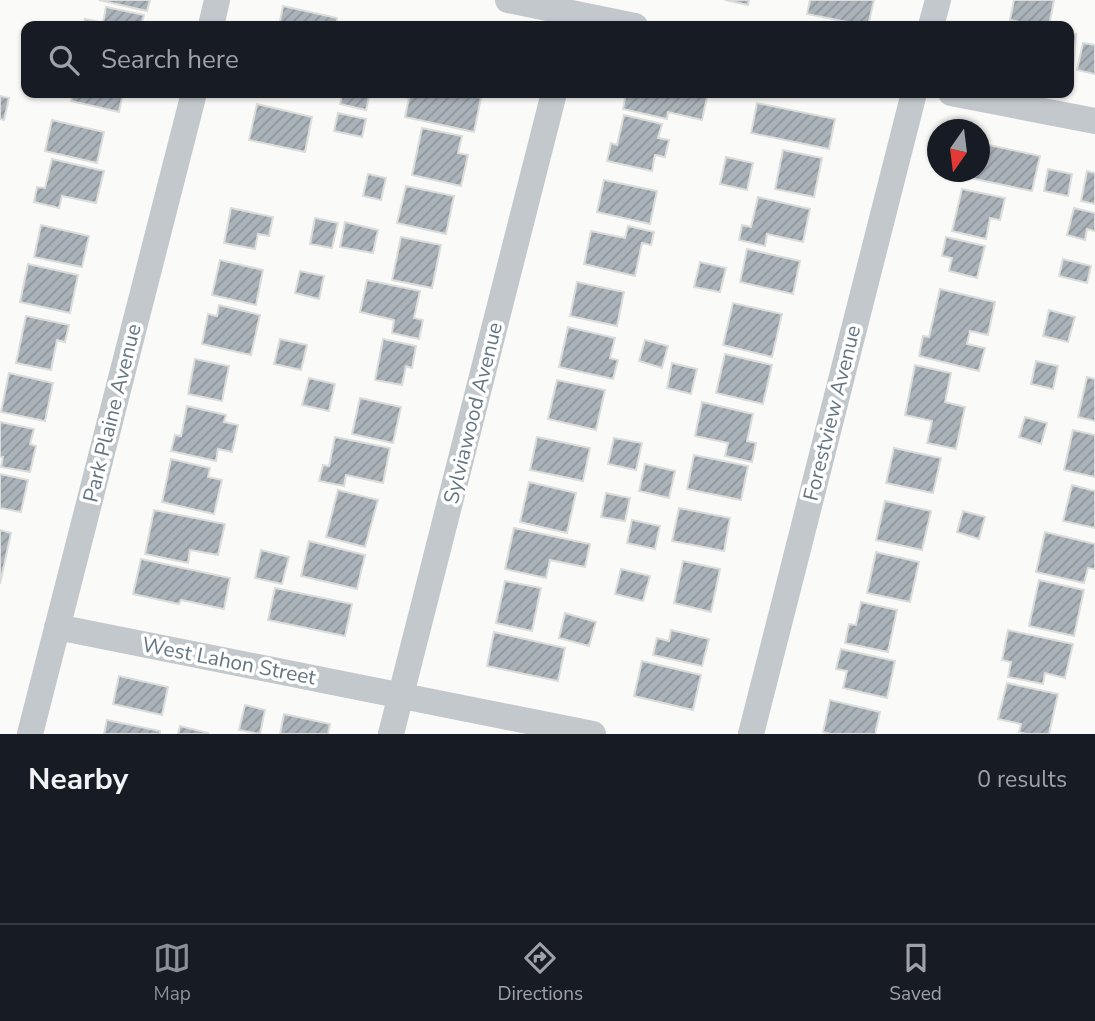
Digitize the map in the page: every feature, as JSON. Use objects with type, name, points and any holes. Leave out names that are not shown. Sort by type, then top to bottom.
[{"type":"street","points":[[212,21],[217,0]]},
{"type":"street","points":[[508,0],[612,21]]},
{"type":"street","points":[[932,21],[938,0]]},
{"type":"street","name":"Park Plaine Avenue","points":[[30,734],[193,98]]},
{"type":"street","name":"Sylviawood Avenue","points":[[391,734],[553,98]]},
{"type":"street","name":"Forestview Avenue","points":[[751,734],[913,98]]},
{"type":"street","points":[[977,98],[1095,121]]},
{"type":"street","name":"West Lahon Street","points":[[57,627],[593,734]]},
{"type":"building","points":[[99,0],[150,0],[147,11]]},
{"type":"building","points":[[725,0],[749,0],[748,5]]},
{"type":"building","points":[[810,0],[874,0],[869,21],[843,21],[807,14]]},
{"type":"building","points":[[1014,0],[1054,0],[1050,21],[1010,20]]},
{"type":"building","points":[[283,6],[337,18],[337,21],[280,21]]},
{"type":"building","points":[[106,7],[144,15],[142,21],[103,21]]},
{"type":"building","points":[[1083,43],[1095,45],[1095,74],[1077,70]]},
{"type":"building","points":[[0,96],[9,98],[4,120],[0,119]]},
{"type":"building","points":[[72,98],[122,98],[119,112],[71,101]]},
{"type":"building","points":[[342,98],[369,98],[366,110],[340,104]]},
{"type":"building","points":[[409,98],[481,98],[474,132],[405,117]]},
{"type":"building","points":[[625,98],[707,98],[702,120],[668,112],[667,119],[623,109]]},
{"type":"building","points":[[757,103],[835,119],[829,149],[751,133]]},
{"type":"building","points":[[257,104],[312,117],[305,152],[249,140]]},
{"type":"building","points":[[338,113],[366,119],[362,137],[334,131]]},
{"type":"building","points":[[624,115],[662,124],[658,138],[669,140],[665,157],[655,155],[652,171],[607,161],[611,143],[617,145]]},
{"type":"building","points":[[52,120],[104,132],[97,163],[45,151]]},
{"type":"building","points":[[422,128],[462,136],[458,153],[468,155],[461,186],[412,175]]},
{"type":"building","points":[[990,145],[1040,156],[1032,191],[989,182]]},
{"type":"building","points":[[783,150],[822,158],[814,197],[775,189]]},
{"type":"building","points":[[726,157],[753,163],[747,190],[720,184]]},
{"type":"building","points":[[52,159],[104,171],[96,203],[62,196],[59,208],[34,202],[37,187],[45,188]]},
{"type":"building","points":[[1048,169],[1072,174],[1068,196],[1044,191]]},
{"type":"building","points":[[1087,171],[1095,173],[1095,204],[1081,201]]},
{"type":"building","points":[[368,174],[386,178],[381,200],[363,196]]},
{"type":"building","points":[[604,180],[657,191],[650,224],[597,212]]},
{"type":"building","points":[[406,186],[454,196],[446,234],[397,223]]},
{"type":"building","points":[[962,189],[1005,198],[1000,220],[990,218],[986,239],[952,231]]},
{"type":"building","points":[[758,197],[810,209],[803,242],[767,234],[765,246],[739,240],[742,225],[751,227]]},
{"type":"building","points":[[231,208],[273,217],[269,236],[258,234],[255,249],[224,243]]},
{"type":"building","points":[[1074,208],[1095,213],[1095,231],[1087,229],[1085,240],[1067,235]]},
{"type":"building","points":[[315,218],[338,223],[332,248],[310,244]]},
{"type":"building","points":[[345,222],[378,230],[373,253],[340,247]]},
{"type":"building","points":[[41,225],[89,236],[82,267],[34,257]]},
{"type":"building","points":[[628,226],[654,232],[651,245],[642,243],[635,276],[584,264],[591,231],[625,238]]},
{"type":"building","points":[[401,237],[441,245],[432,288],[392,280]]},
{"type":"building","points":[[946,237],[985,246],[977,278],[949,271],[952,258],[942,256]]},
{"type":"building","points":[[747,249],[800,261],[793,294],[740,282]]},
{"type":"building","points":[[1063,259],[1091,266],[1087,283],[1059,276]]},
{"type":"building","points":[[220,260],[263,270],[256,305],[212,295]]},
{"type":"building","points":[[700,262],[726,268],[720,292],[694,287]]},
{"type":"building","points":[[28,264],[78,275],[70,313],[20,302]]},
{"type":"building","points":[[300,271],[324,276],[319,299],[295,293]]},
{"type":"building","points":[[367,280],[420,291],[414,318],[423,320],[419,339],[392,333],[394,320],[360,312]]},
{"type":"building","points":[[577,282],[624,292],[617,326],[570,316]]},
{"type":"building","points":[[940,289],[995,302],[988,335],[970,331],[967,344],[985,348],[979,371],[919,356],[923,336],[929,337]]},
{"type":"building","points":[[733,303],[782,314],[772,357],[723,345]]},
{"type":"building","points":[[219,305],[260,315],[251,355],[202,344],[208,314],[217,316]]},
{"type":"building","points":[[1049,310],[1075,317],[1068,342],[1043,336]]},
{"type":"building","points":[[26,316],[69,325],[65,342],[57,340],[51,370],[16,363]]},
{"type":"building","points":[[568,327],[615,338],[610,358],[618,360],[613,379],[559,367]]},
{"type":"building","points":[[280,339],[307,345],[301,370],[274,364]]},
{"type":"building","points":[[383,339],[416,346],[412,368],[406,366],[402,385],[375,380]]},
{"type":"building","points":[[645,340],[668,346],[662,368],[639,361]]},
{"type":"building","points":[[725,354],[772,365],[763,404],[716,393]]},
{"type":"building","points":[[195,359],[229,366],[222,401],[188,394]]},
{"type":"building","points":[[1036,361],[1058,366],[1053,389],[1031,384]]},
{"type":"building","points":[[672,363],[697,369],[691,394],[667,388]]},
{"type":"building","points":[[915,365],[951,373],[945,402],[965,407],[956,449],[927,443],[932,421],[905,415]]},
{"type":"building","points":[[9,373],[53,383],[45,421],[1,412]]},
{"type":"building","points":[[1087,377],[1095,379],[1095,421],[1078,417]]},
{"type":"building","points":[[309,378],[335,384],[329,411],[302,405]]},
{"type":"building","points":[[557,380],[605,390],[596,430],[548,419]]},
{"type":"building","points":[[360,398],[401,407],[393,443],[352,434]]},
{"type":"building","points":[[702,402],[753,414],[747,441],[756,443],[752,462],[725,456],[728,443],[695,436]]},
{"type":"building","points":[[187,406],[226,415],[224,422],[238,425],[232,452],[218,449],[216,461],[171,451],[175,435],[181,436]]},
{"type":"building","points":[[1025,417],[1047,423],[1041,444],[1019,437]]},
{"type":"building","points":[[0,422],[34,429],[30,444],[36,446],[30,472],[1,467],[3,457],[0,457]]},
{"type":"building","points":[[1073,430],[1095,435],[1095,477],[1064,470]]},
{"type":"building","points":[[335,437],[390,448],[383,483],[346,475],[344,486],[319,481],[323,465],[329,466]]},
{"type":"building","points":[[537,437],[590,448],[583,481],[530,470]]},
{"type":"building","points":[[614,438],[642,443],[636,470],[608,464]]},
{"type":"building","points":[[894,448],[941,458],[933,493],[886,483]]},
{"type":"building","points":[[694,455],[748,466],[741,500],[687,489]]},
{"type":"building","points":[[171,459],[210,468],[208,477],[222,480],[214,514],[162,502]]},
{"type":"building","points":[[645,464],[675,471],[669,498],[639,491]]},
{"type":"building","points":[[0,474],[28,480],[21,512],[0,508]]},
{"type":"building","points":[[529,482],[576,493],[567,533],[520,522]]},
{"type":"building","points":[[1072,485],[1095,491],[1095,528],[1063,521]]},
{"type":"building","points":[[338,490],[378,500],[365,547],[326,537]]},
{"type":"building","points":[[606,493],[630,498],[625,521],[601,517]]},
{"type":"building","points":[[885,501],[931,511],[922,550],[876,540]]},
{"type":"building","points":[[679,508],[730,518],[724,551],[672,541]]},
{"type":"building","points":[[154,510],[225,524],[218,555],[190,550],[188,563],[145,554]]},
{"type":"building","points":[[963,511],[985,517],[979,539],[957,532]]},
{"type":"building","points":[[632,520],[660,526],[655,549],[627,543]]},
{"type":"building","points":[[514,528],[590,544],[585,567],[550,560],[546,578],[505,569]]},
{"type":"building","points":[[0,530],[11,533],[0,584]]},
{"type":"building","points":[[1045,532],[1095,544],[1095,569],[1088,568],[1084,583],[1036,572]]},
{"type":"building","points":[[309,541],[365,555],[357,589],[301,576]]},
{"type":"building","points":[[261,550],[289,557],[282,584],[255,578]]},
{"type":"building","points":[[876,552],[919,562],[910,602],[867,593]]},
{"type":"building","points":[[141,559],[230,578],[224,609],[181,600],[179,604],[133,594]]},
{"type":"building","points":[[683,561],[720,569],[711,612],[674,603]]},
{"type":"building","points":[[621,569],[650,576],[643,601],[615,594]]},
{"type":"building","points":[[1039,580],[1084,590],[1074,636],[1029,626]]},
{"type":"building","points":[[505,581],[541,588],[532,631],[496,623]]},
{"type":"building","points":[[275,588],[352,604],[345,636],[268,620]]},
{"type":"building","points":[[861,602],[897,610],[888,652],[845,643],[849,624],[856,625]]},
{"type":"building","points":[[565,613],[596,622],[589,646],[559,638]]},
{"type":"building","points":[[671,630],[709,639],[702,666],[653,655],[657,638],[669,641]]},
{"type":"building","points":[[1008,630],[1073,644],[1065,678],[1045,673],[1043,684],[1008,677],[1011,662],[1002,660]]},
{"type":"building","points":[[494,632],[565,648],[558,681],[487,666]]},
{"type":"building","points":[[841,649],[895,661],[887,698],[843,688],[847,671],[836,669]]},
{"type":"building","points":[[642,661],[701,675],[693,710],[634,696]]},
{"type":"building","points":[[119,676],[168,687],[162,715],[113,704]]},
{"type":"building","points":[[1007,683],[1058,694],[1049,734],[1019,732],[1021,724],[998,719]]},
{"type":"building","points":[[830,700],[880,712],[875,734],[823,732]]},
{"type":"building","points":[[245,705],[265,710],[260,734],[239,730]]},
{"type":"building","points":[[284,714],[330,724],[328,734],[280,734]]},
{"type":"building","points":[[107,720],[160,731],[160,734],[104,734]]},
{"type":"building","points":[[180,726],[208,733],[178,734]]}]
